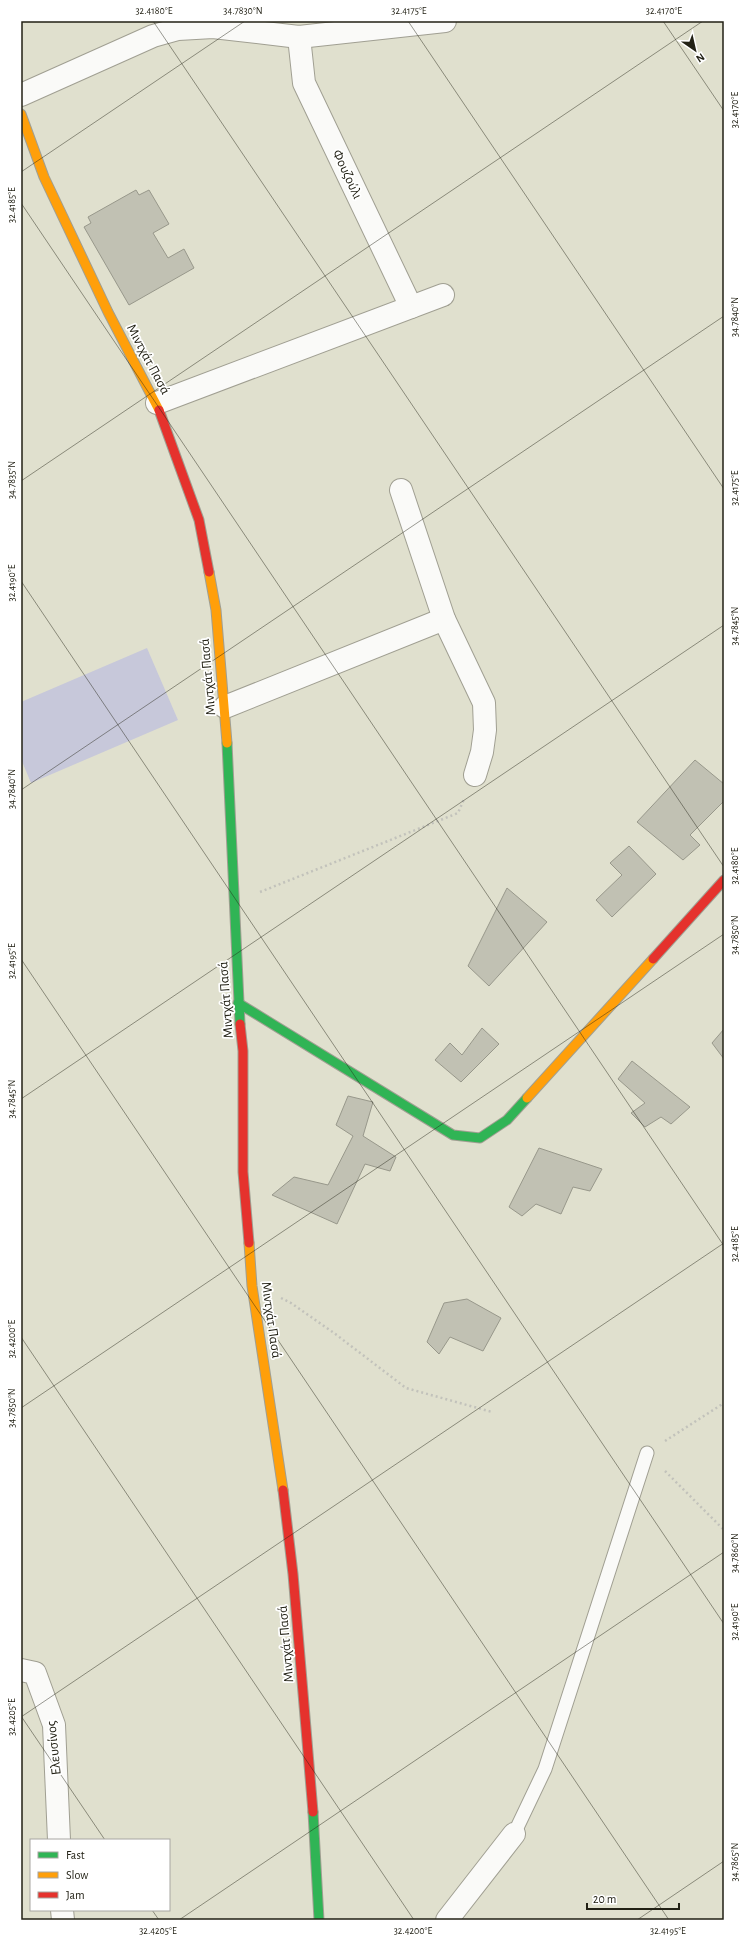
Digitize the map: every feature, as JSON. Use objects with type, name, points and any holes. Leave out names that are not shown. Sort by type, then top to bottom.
[{"type":"street","points":[[21,95],[153,36],[178,30],[213,27],[299,37],[445,21]]},
{"type":"street","name":"Φουζούλι","points":[[299,37],[304,83],[411,307]]},
{"type":"street","name":"Μιντχάτ Πασά","points":[[21,114],[44,177],[104,305],[157,403],[199,520],[216,610],[225,707],[238,1003],[243,1050],[243,1172],[252,1286],[283,1486],[293,1574],[317,1858],[319,1920]]},
{"type":"street","points":[[157,403],[443,295]]},
{"type":"street","points":[[401,490],[444,619],[484,703],[485,730],[482,752],[475,775]]},
{"type":"street","points":[[225,707],[444,619]]},
{"type":"street","points":[[238,1003],[453,1136],[480,1138],[508,1120],[724,880]]},
{"type":"street","name":"Ελευσίνος","points":[[21,1670],[35,1673],[54,1725],[59,1839]]},
{"type":"street","points":[[448,1920],[514,1834]]},
{"type":"lane","points":[[514,1834],[545,1769],[647,1453]]},
{"type":"path","points":[[234,903],[458,813],[475,775]]},
{"type":"path","points":[[252,1286],[291,1303],[406,1388],[492,1412]]},
{"type":"path","points":[[724,1403],[647,1453],[724,1530]]},
{"type":"shaded area","points":[[147,648],[178,720],[31,783],[21,759],[21,702]]},
{"type":"building","points":[[136,190],[139,195],[149,190],[169,224],[153,233],[168,258],[184,249],[194,268],[129,305],[84,227],[91,223],[88,217]]},
{"type":"building","points":[[695,760],[724,784],[724,801],[690,835],[700,845],[683,860],[637,822]]},
{"type":"building","points":[[629,846],[656,874],[612,917],[596,900],[622,875],[610,863]]},
{"type":"building","points":[[507,888],[547,922],[489,986],[468,966]]},
{"type":"building","points":[[482,1028],[499,1044],[461,1082],[435,1060],[450,1043],[462,1055]]},
{"type":"building","points":[[724,1029],[724,1059],[712,1043]]},
{"type":"building","points":[[632,1061],[690,1107],[671,1124],[661,1117],[645,1127],[631,1113],[645,1103],[618,1079]]},
{"type":"building","points":[[348,1096],[373,1102],[363,1136],[396,1157],[390,1171],[365,1164],[337,1224],[272,1195],[294,1177],[328,1185],[353,1136],[336,1125]]},
{"type":"building","points":[[539,1148],[602,1169],[590,1191],[573,1187],[561,1214],[536,1204],[522,1216],[509,1207]]},
{"type":"building","points":[[467,1299],[501,1318],[483,1351],[450,1337],[439,1354],[427,1342],[444,1303]]},
{"type":"traffic: fast","points":[[227,743],[240,1024]]},
{"type":"traffic: fast","points":[[238,1003],[453,1135],[480,1138],[507,1120],[527,1098]]},
{"type":"traffic: fast","points":[[313,1812],[319,1920]]},
{"type":"traffic: slow","points":[[21,114],[44,177],[108,312],[159,410]]},
{"type":"traffic: slow","points":[[209,572],[216,610],[227,743]]},
{"type":"traffic: slow","points":[[527,1098],[653,959]]},
{"type":"traffic: slow","points":[[249,1243],[252,1286],[283,1490]]},
{"type":"traffic: jam","points":[[159,410],[199,520],[209,572]]},
{"type":"traffic: jam","points":[[653,959],[724,880]]},
{"type":"traffic: jam","points":[[240,1024],[243,1051],[243,1172],[249,1243]]},
{"type":"traffic: jam","points":[[283,1490],[293,1574],[313,1812]]}]
